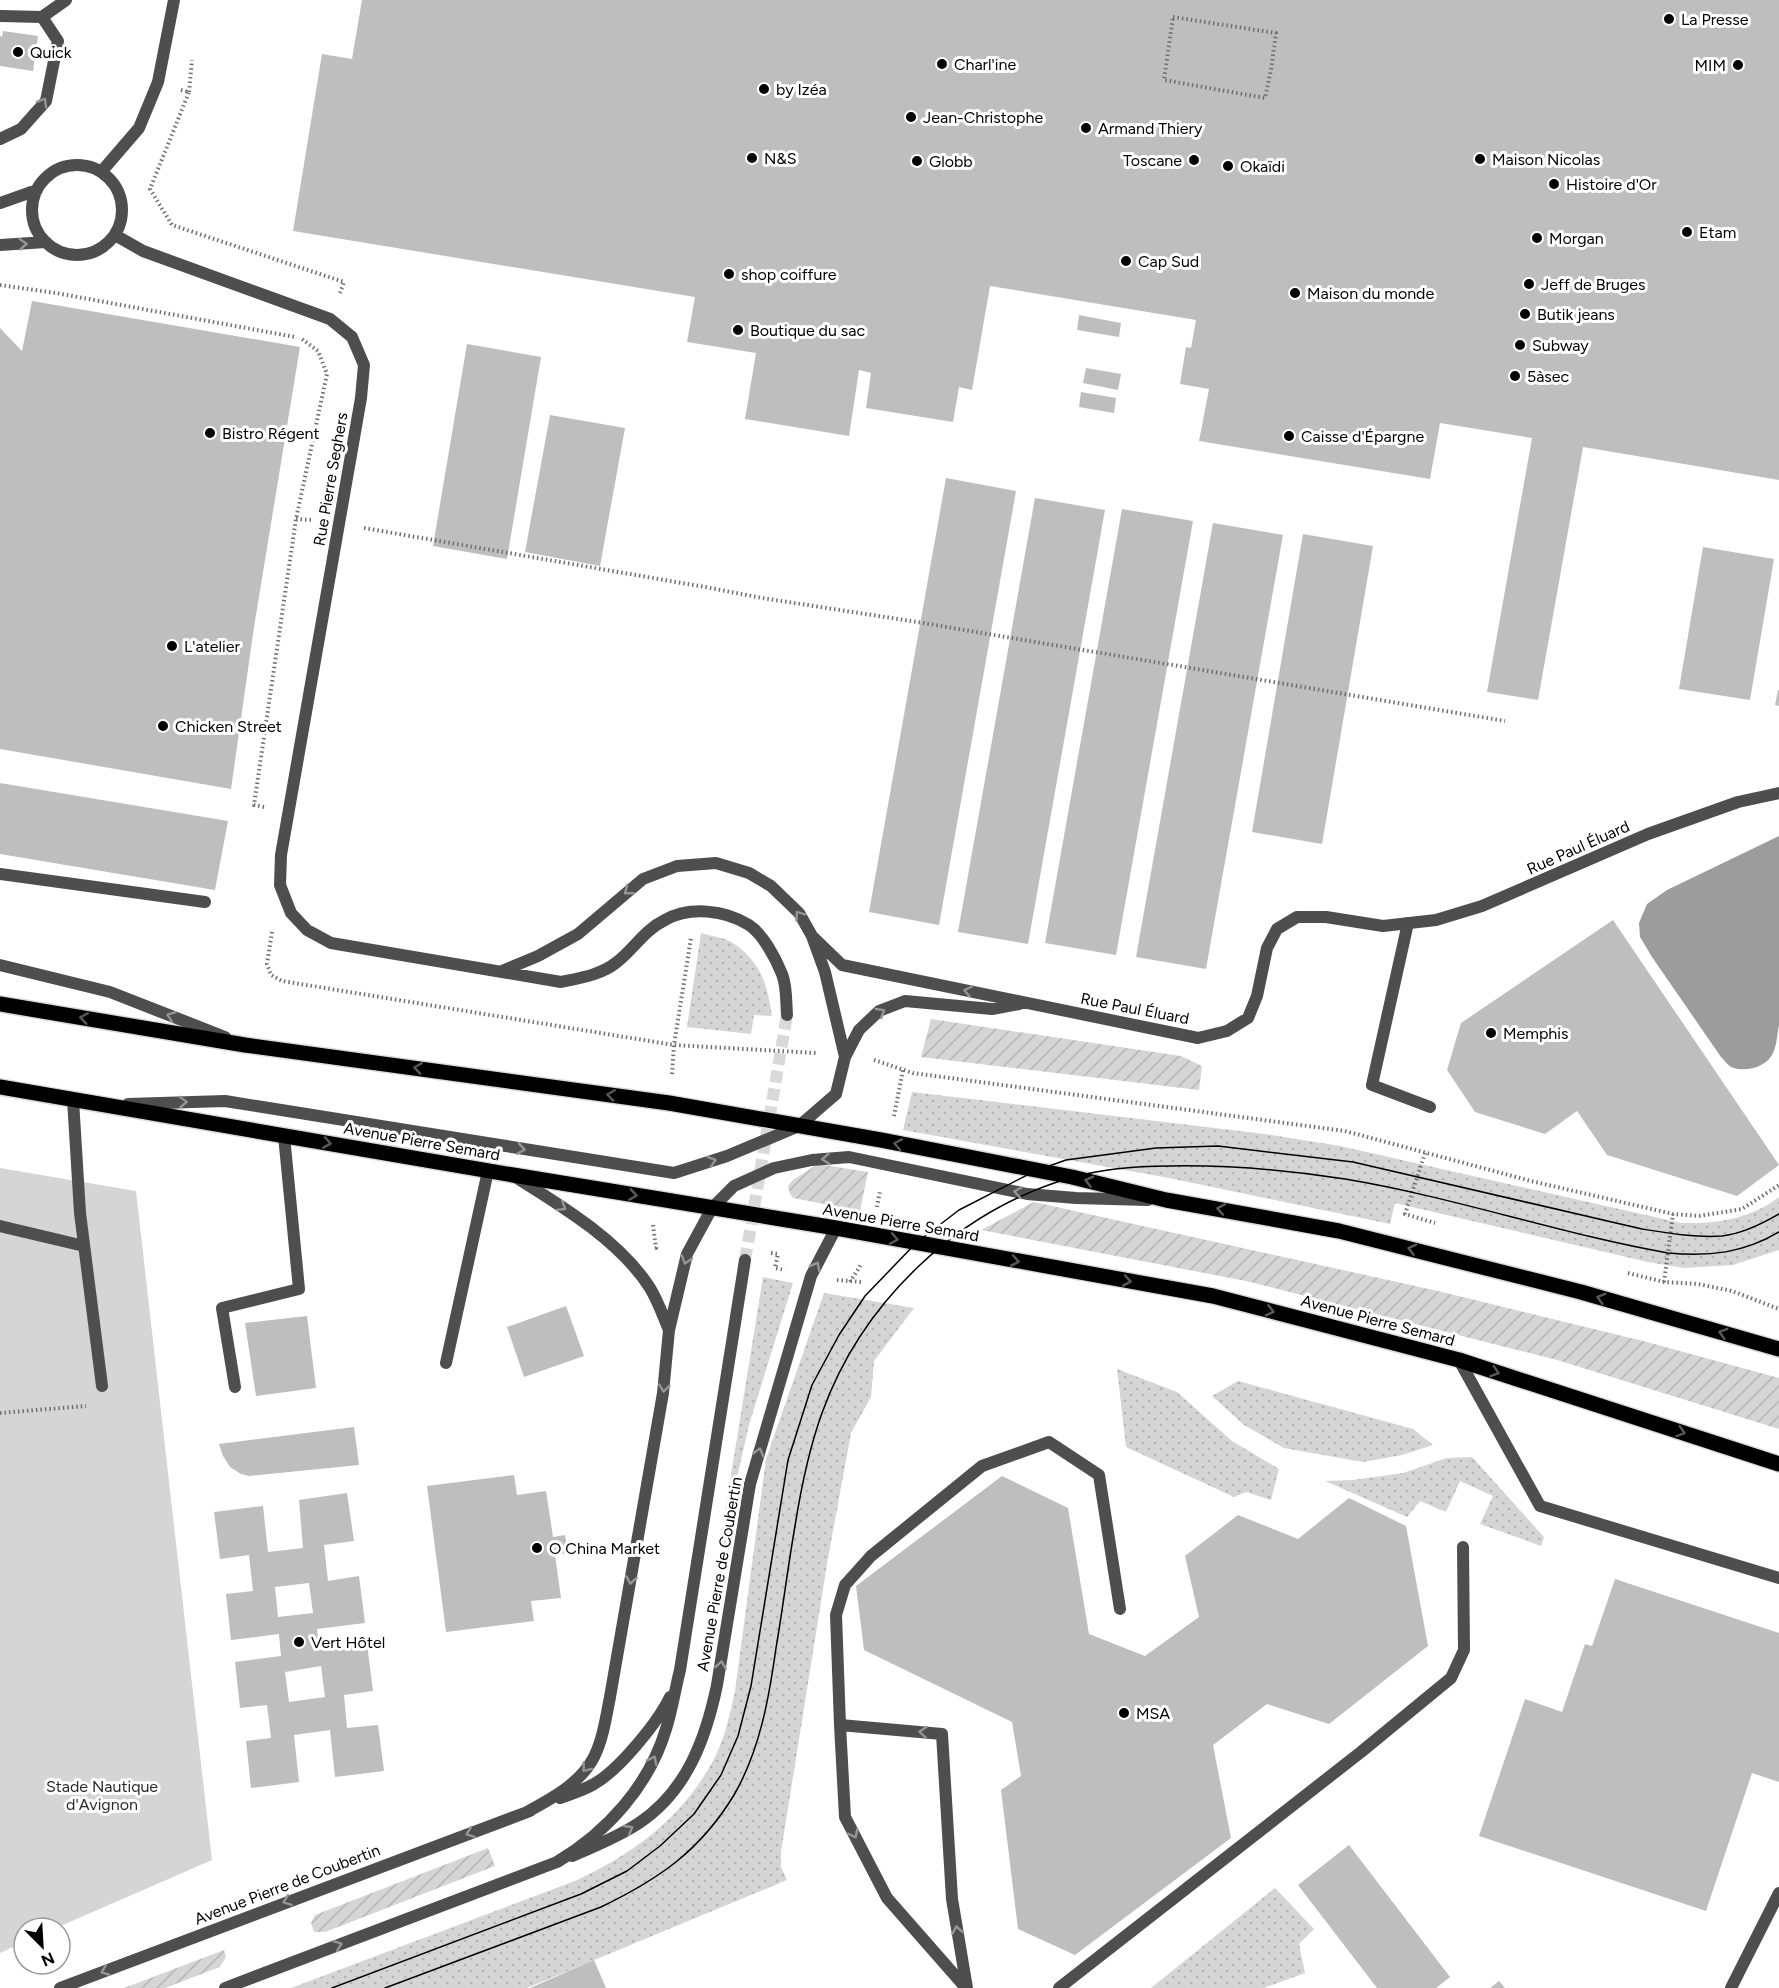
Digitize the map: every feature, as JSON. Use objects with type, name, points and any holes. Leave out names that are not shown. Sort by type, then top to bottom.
[{"type":"main road","points":[[0,1004],[245,1045],[669,1103],[1072,1177],[1166,1200],[1339,1231],[1581,1292],[1779,1349]]},
{"type":"main road","name":"Avenue Pierre Semard","points":[[0,1087],[836,1228],[1213,1296],[1460,1360],[1779,1464]]},
{"type":"street","points":[[0,16],[42,17],[66,0]]},
{"type":"street","points":[[102,171],[139,128],[158,82],[174,0]]},
{"type":"street","points":[[0,139],[21,129],[46,101],[58,41],[42,17]]},
{"type":"street","points":[[73,165],[88,166],[102,171],[115,184],[122,201],[122,219],[115,236],[98,250],[77,255],[56,249],[46,242],[33,218],[33,203],[37,190],[46,177],[58,169],[73,165]]},
{"type":"street","points":[[0,202],[37,190]]},
{"type":"street","name":"Rue Pierre Seghers","points":[[115,236],[143,251],[330,319],[352,337],[364,365],[361,398],[280,855],[280,885]]},
{"type":"street","points":[[0,244],[46,242]]},
{"type":"street","name":"Rue Paul Éluard","points":[[845,1057],[859,1030],[879,1011],[905,1001],[993,1009],[1025,1003],[1198,1038],[1227,1031],[1248,1018],[1257,996],[1267,948],[1277,929],[1297,917],[1326,917],[1383,926],[1436,920],[1482,906],[1648,834],[1738,802],[1779,793]]},
{"type":"street","points":[[103,1106],[225,1101],[674,1173],[727,1156],[799,1126],[836,1094],[845,1057],[825,972],[812,936],[799,913],[771,886],[749,873],[717,862],[677,866],[643,879],[578,934],[538,956],[502,971]]},
{"type":"street","points":[[0,874],[205,902]]},
{"type":"street","points":[[280,885],[291,913],[307,930],[331,943],[561,982],[592,975],[617,963],[645,933],[666,918],[697,911],[720,913],[750,926],[770,949],[783,977],[787,1015]]},
{"type":"street","points":[[1408,923],[1372,1085],[1430,1107]]},
{"type":"street","points":[[812,936],[842,965],[1025,1003]]},
{"type":"street","points":[[0,965],[110,992],[245,1045]]},
{"type":"street","points":[[73,1100],[80,1213],[102,1386]]},
{"type":"street","points":[[235,1387],[222,1308],[299,1289],[284,1136]]},
{"type":"street","name":"Avenue Pierre de Coubertin","points":[[525,1813],[563,1791],[586,1770],[595,1756],[610,1697],[663,1394],[669,1330],[687,1254],[712,1208],[734,1186],[774,1168],[812,1160],[849,1157],[1027,1194],[1076,1198],[1166,1200]]},
{"type":"street","points":[[446,1363],[488,1171]]},
{"type":"street","points":[[513,1175],[572,1213],[630,1262],[651,1289],[669,1330]]},
{"type":"street","points":[[0,1226],[84,1246]]},
{"type":"street","name":"Avenue Pierre de Coubertin","points":[[225,1988],[557,1862],[612,1838],[640,1822],[667,1800],[685,1775],[700,1748],[711,1716],[750,1484],[811,1276],[836,1228]]},
{"type":"street","name":"Avenue Pierre de Coubertin","points":[[557,1862],[599,1833],[620,1811],[642,1781],[657,1755],[666,1730],[680,1671],[745,1260]]},
{"type":"street","points":[[1460,1360],[1540,1506],[1779,1578]]},
{"type":"street","points":[[966,1988],[887,1898],[845,1817],[836,1615],[844,1585],[871,1556],[982,1466],[1049,1442],[1099,1474],[1120,1609]]},
{"type":"street","points":[[1059,1988],[1352,1759],[1451,1678],[1464,1650],[1463,1547]]},
{"type":"street","name":"Avenue Pierre de Coubertin","points":[[60,1988],[525,1813],[595,1784],[620,1763],[666,1704],[680,1671]]},
{"type":"street","points":[[840,1725],[942,1734],[952,1899],[966,1988]]},
{"type":"street","points":[[1731,1988],[1779,1893]]},
{"type":"path","points":[[1173,17],[1276,33],[1271,70],[1264,98],[1164,80],[1173,17]]},
{"type":"path","points":[[158,82],[189,92],[150,189],[172,225],[344,282],[340,293]]},
{"type":"path","points":[[0,285],[56,292],[301,338],[318,351],[327,374],[296,519],[254,806],[288,811]]},
{"type":"path","points":[[339,523],[705,586],[762,598],[1505,721]]},
{"type":"path","points":[[280,885],[267,964],[271,975],[282,981],[674,1045],[811,1052]]},
{"type":"path","points":[[672,1074],[674,1045],[692,937]]},
{"type":"path","points":[[875,1060],[903,1070],[1345,1131],[1531,1181],[1673,1214],[1699,1216],[1742,1209],[1779,1185]]},
{"type":"path","points":[[894,1119],[903,1070]]},
{"type":"path","points":[[1425,1153],[1406,1214],[1437,1224]]},
{"type":"path","points":[[1664,1282],[1673,1214]]},
{"type":"path","points":[[646,1249],[656,1248],[653,1224]]},
{"type":"path","points":[[850,1282],[862,1263]]},
{"type":"path","points":[[1619,1272],[1664,1282],[1698,1284],[1732,1291],[1779,1309]]},
{"type":"path","points":[[828,1280],[862,1282]]},
{"type":"path","points":[[0,1413],[100,1405],[102,1386]]},
{"type":"green space","points":[[701,933],[729,941],[743,950],[761,975],[768,994],[772,1016],[754,1015],[751,1034],[687,1027]]},
{"type":"green space","points":[[931,1019],[1181,1056],[1202,1066],[1199,1090],[921,1057]]},
{"type":"green space","points":[[912,1092],[1265,1134],[1340,1146],[1681,1223],[1733,1219],[1757,1210],[1779,1197],[1779,1250],[1733,1265],[1684,1268],[1648,1262],[1395,1203],[1390,1224],[1169,1178],[903,1130]]},
{"type":"green space","points":[[818,1164],[868,1172],[860,1211],[793,1198],[788,1186],[793,1180]]},
{"type":"green space","name":"Stade Nautique d'Avignon","points":[[0,1168],[136,1191],[212,1860],[72,1921],[72,1916],[12,1916],[12,1948],[0,1953]]},
{"type":"green space","points":[[1034,1202],[1438,1291],[1647,1342],[1779,1378],[1779,1429],[1557,1360],[1246,1281],[981,1230]]},
{"type":"green space","points":[[763,1277],[793,1283],[749,1425],[736,1482],[726,1543],[720,1543]]},
{"type":"green space","points":[[824,1293],[914,1308],[874,1361],[871,1397],[851,1433],[827,1564],[781,1852],[781,1867],[787,1880],[527,1988],[291,1988],[575,1881],[637,1845],[656,1831],[688,1798],[715,1757],[727,1725],[735,1691],[766,1459]]},
{"type":"green space","points":[[1117,1369],[1177,1392],[1232,1441],[1279,1469],[1271,1500],[1246,1492],[1234,1497],[1126,1447]]},
{"type":"green space","points":[[1238,1381],[1413,1429],[1433,1445],[1402,1455],[1363,1462],[1284,1448],[1244,1425],[1212,1396]]},
{"type":"green space","points":[[1472,1457],[1544,1537],[1541,1546],[1480,1524],[1493,1496],[1460,1481],[1446,1512],[1420,1501],[1407,1517],[1325,1481],[1353,1480],[1403,1473],[1447,1458]]},
{"type":"green space","points":[[488,1848],[495,1866],[325,1932],[314,1932],[311,1923],[315,1915]]},
{"type":"green space","points":[[1275,1888],[1314,1929],[1299,1944],[1305,1973],[1264,1988],[1151,1988]]},
{"type":"green space","points":[[224,1950],[226,1957],[220,1967],[165,1988],[124,1988]]},
{"type":"shaded area","points":[[1779,836],[1779,1025],[1776,1043],[1773,1053],[1766,1062],[1755,1068],[1737,1069],[1731,1067],[1721,1057],[1652,957],[1640,937],[1639,923],[1647,904],[1667,890]]},
{"type":"building","name":"Cap Sud","points":[[362,0],[1779,0],[1779,480],[1583,447],[1538,700],[1487,692],[1532,438],[1440,423],[1430,479],[1199,441],[1209,389],[1180,384],[1186,347],[1191,348],[1196,320],[990,286],[972,390],[959,387],[953,422],[866,408],[871,373],[859,370],[849,436],[745,419],[756,353],[687,342],[695,297],[293,231],[322,54],[352,59]]},
{"type":"building","name":"Quick","points":[[3,31],[38,36],[33,71],[0,66],[0,36],[2,37]]},
{"type":"building","points":[[32,301],[300,347],[254,627],[231,789],[0,749],[0,328],[22,351]]},
{"type":"building","points":[[1079,315],[1121,323],[1119,337],[1077,330]]},
{"type":"building","points":[[467,344],[541,357],[507,559],[433,546]]},
{"type":"building","points":[[1086,368],[1121,374],[1118,390],[1083,383]]},
{"type":"building","points":[[1081,392],[1116,398],[1114,413],[1079,407]]},
{"type":"building","points":[[550,415],[625,428],[600,566],[525,552]]},
{"type":"building","points":[[946,478],[1016,491],[939,925],[869,912]]},
{"type":"building","points":[[1035,498],[1105,510],[1028,944],[958,932]]},
{"type":"building","points":[[1122,509],[1193,521],[1116,955],[1045,943]]},
{"type":"building","points":[[1213,523],[1283,535],[1206,969],[1136,957]]},
{"type":"building","points":[[1303,534],[1373,546],[1322,844],[1252,832]]},
{"type":"building","points":[[1703,547],[1774,559],[1750,700],[1679,689]]},
{"type":"building","points":[[1779,690],[1779,706],[1775,705]]},
{"type":"building","points":[[0,783],[228,821],[215,890],[0,854]]},
{"type":"building","points":[[1613,920],[1779,1165],[1737,1196],[1607,1155],[1577,1111],[1545,1134],[1475,1112],[1447,1070],[1461,1023]]},
{"type":"building","points":[[566,1306],[584,1356],[524,1377],[507,1327]]},
{"type":"building","points":[[307,1316],[316,1388],[256,1396],[245,1323]]},
{"type":"building","points":[[354,1427],[359,1465],[249,1476],[230,1467],[219,1444]]},
{"type":"building","points":[[514,1475],[517,1495],[546,1491],[553,1537],[565,1535],[568,1553],[555,1555],[561,1598],[531,1601],[534,1621],[446,1632],[427,1486]]},
{"type":"building","name":"MSA","points":[[1002,1476],[1068,1508],[1089,1634],[1145,1656],[1199,1617],[1185,1556],[1238,1515],[1298,1539],[1349,1498],[1406,1526],[1428,1646],[1329,1724],[1267,1704],[1213,1745],[1231,1838],[1075,1955],[1018,1929],[1001,1790],[1021,1776],[1012,1722],[864,1650],[856,1586]]},
{"type":"building","name":"Vert Hôtel","points":[[347,1493],[354,1541],[324,1545],[328,1581],[359,1576],[365,1623],[317,1629],[320,1650],[367,1644],[373,1691],[344,1695],[347,1728],[378,1725],[384,1771],[335,1777],[330,1730],[294,1735],[299,1782],[251,1788],[246,1741],[271,1738],[267,1705],[240,1708],[235,1662],[281,1656],[279,1634],[231,1640],[226,1594],[253,1591],[249,1555],[220,1559],[214,1512],[263,1506],[268,1552],[303,1548],[299,1500]],"holes":[[[309,1583],[313,1613],[278,1617],[275,1587]],[[321,1666],[325,1697],[289,1702],[285,1672]]]},
{"type":"building","points":[[1615,1579],[1779,1633],[1779,1782],[1752,1773],[1706,1911],[1479,1836],[1525,1699],[1562,1712],[1585,1644],[1592,1646]]},
{"type":"building","points":[[1349,1845],[1450,1977],[1436,1988],[1377,1988],[1298,1885]]},
{"type":"building","points":[[594,1960],[606,1988],[530,1988]]},
{"type":"building","points":[[1499,1981],[1505,1988],[1490,1988]]},
{"type":"tunnel","points":[[745,1260],[787,1015]]},
{"type":"tram line","points":[[332,1988],[581,1894],[627,1871],[660,1846],[694,1814],[721,1775],[738,1736],[751,1686],[788,1460],[812,1385],[839,1335],[865,1296],[916,1243],[959,1210],[1035,1171],[1066,1160],[1156,1148],[1218,1146],[1353,1162],[1642,1229],[1682,1235],[1729,1235],[1752,1228],[1779,1214]]},
{"type":"tram line","points":[[385,1988],[601,1907],[641,1886],[677,1861],[692,1848],[721,1815],[743,1778],[757,1742],[770,1686],[792,1541],[806,1469],[822,1413],[840,1372],[862,1334],[888,1299],[919,1266],[952,1238],[989,1213],[1029,1193],[1094,1172],[1144,1167],[1213,1166],[1345,1179],[1426,1195],[1587,1236],[1668,1253],[1726,1252],[1753,1245],[1779,1232]]},
{"type":"place","name":"La Presse","points":[[1669,19]]},
{"type":"place","name":"Quick","points":[[18,52]]},
{"type":"place","name":"Charl'ine","points":[[942,64]]},
{"type":"place","name":"MIM","points":[[1738,65]]},
{"type":"place","name":"by Izéa","points":[[764,89]]},
{"type":"place","name":"Jean-Christophe","points":[[911,117]]},
{"type":"place","name":"Armand Thiery","points":[[1086,128]]},
{"type":"place","name":"N&S","points":[[752,158]]},
{"type":"place","name":"Maison Nicolas","points":[[1480,159]]},
{"type":"place","name":"Toscane","points":[[1194,160]]},
{"type":"place","name":"Globb","points":[[917,161]]},
{"type":"place","name":"Okaïdi","points":[[1228,166]]},
{"type":"place","name":"Histoire d'Or","points":[[1554,184]]},
{"type":"place","name":"Etam","points":[[1687,232]]},
{"type":"place","name":"Morgan","points":[[1537,238]]},
{"type":"place","name":"Cap Sud","points":[[1126,261]]},
{"type":"place","name":"shop coiffure","points":[[729,274]]},
{"type":"place","name":"Jeff de Bruges","points":[[1529,284]]},
{"type":"place","name":"Maison du monde","points":[[1295,293]]},
{"type":"place","name":"Butik jeans","points":[[1525,314]]},
{"type":"place","name":"Boutique du sac","points":[[738,330]]},
{"type":"place","name":"Subway","points":[[1520,345]]},
{"type":"place","name":"5àsec","points":[[1515,376]]},
{"type":"place","name":"Bistro Régent","points":[[210,433]]},
{"type":"place","name":"Caisse d'Épargne","points":[[1289,436]]},
{"type":"place","name":"L'atelier","points":[[172,646]]},
{"type":"place","name":"Chicken Street","points":[[163,726]]},
{"type":"place","name":"Memphis","points":[[1491,1033]]},
{"type":"place","name":"O China Market","points":[[537,1548]]},
{"type":"place","name":"Vert Hôtel","points":[[299,1642]]},
{"type":"place","name":"MSA","points":[[1124,1713]]}]
